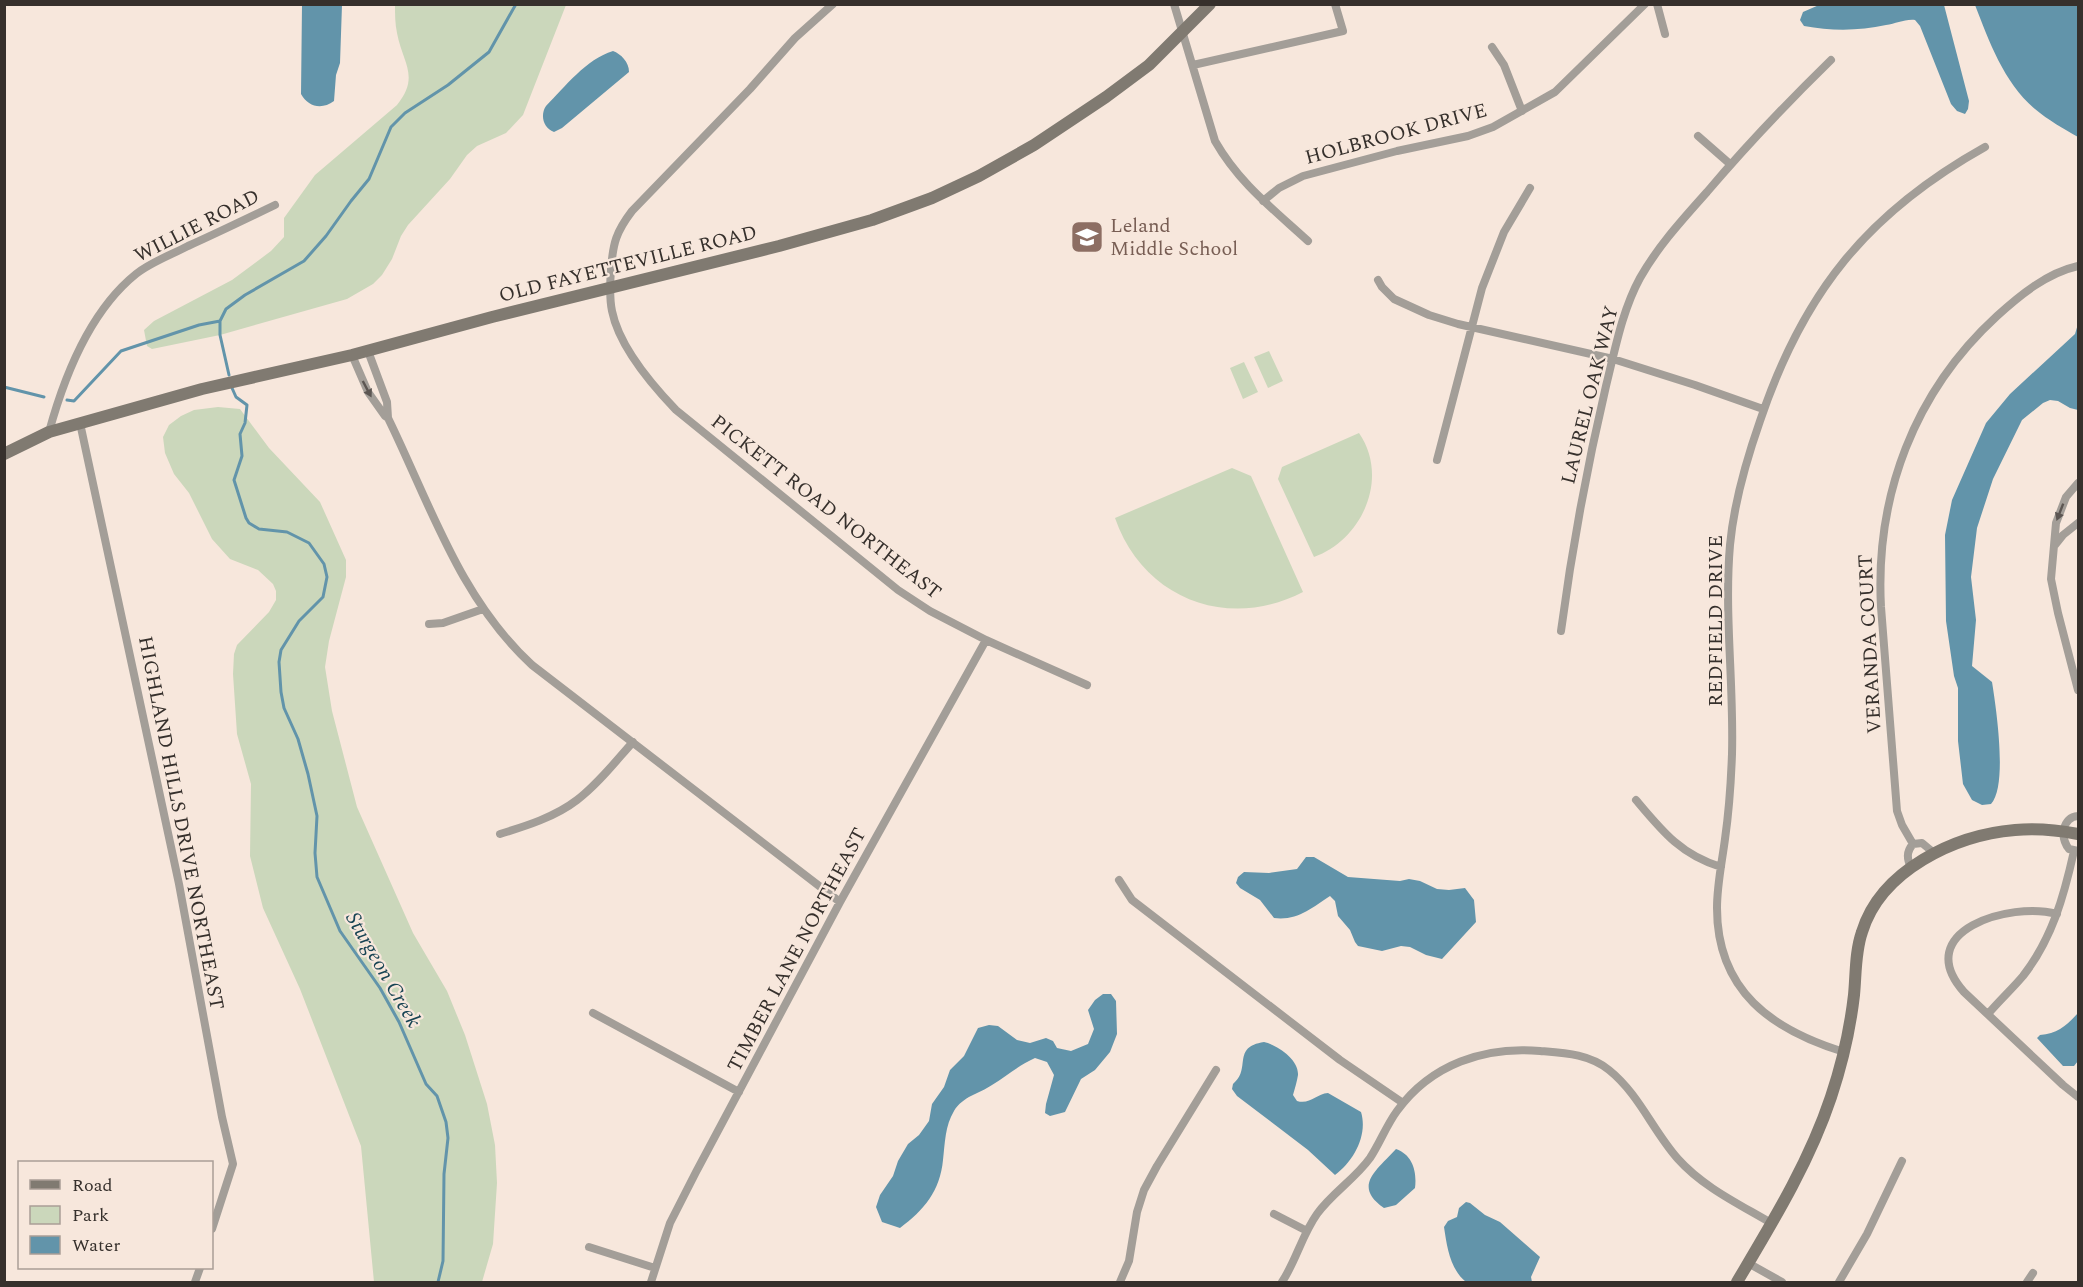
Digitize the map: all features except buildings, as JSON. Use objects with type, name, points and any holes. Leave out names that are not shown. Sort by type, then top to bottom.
[{"type":"street","name":"PICKETT ROAD NORTHEAST","points":[[832,4],[795,38],[750,89],[620,226],[614,240],[609,289],[611,309],[617,327],[631,353],[656,389],[676,410],[898,590],[945,619],[986,640],[1087,684]]},
{"type":"street","points":[[1174,4],[1215,141],[1225,160],[1249,188],[1308,241]]},
{"type":"street","name":"OLD FAYETTEVILLE ROAD","points":[[4,454],[49,432],[201,389],[352,355],[492,317],[814,236],[872,220],[932,198],[979,176],[1075,119],[1142,70],[1210,4]]},
{"type":"street","points":[[1193,65],[1343,31],[1335,4]]},
{"type":"street","name":"HOLBROOK DRIVE","points":[[1263,201],[1279,188],[1303,176],[1397,151],[1468,136],[1493,127],[1555,92],[1645,4]]},
{"type":"street","points":[[1657,4],[1665,34]]},
{"type":"street","points":[[1492,47],[1504,66],[1522,111]]},
{"type":"street","name":"LAUREL OAK WAY","points":[[1562,631],[1577,520],[1613,359],[1632,294],[1648,264],[1674,229],[1730,164],[1831,60]]},
{"type":"street","points":[[1698,135],[1730,164]]},
{"type":"street","name":"REDFIELD DRIVE","points":[[1844,1052],[1810,1041],[1766,1016],[1742,989],[1723,953],[1716,906],[1728,813],[1732,754],[1733,694],[1728,605],[1730,544],[1741,478],[1763,409],[1795,336],[1820,292],[1843,261],[1879,222],[1914,192],[1985,147]]},
{"type":"street","points":[[1437,460],[1470,326],[1482,288],[1496,249],[1530,188]]},
{"type":"street","name":"WILLIE ROAD","points":[[49,432],[68,374],[103,308],[122,286],[138,272],[159,260],[275,205]]},
{"type":"street","name":"VERANDA COURT","points":[[1913,844],[1897,811],[1881,607],[1882,542],[1892,486],[1904,450],[1921,413],[1939,382],[1964,350],[1988,324],[2018,298],[2058,273],[2079,266]]},
{"type":"street","points":[[1378,280],[1388,294],[1402,304],[1443,320],[1613,359],[1763,409]]},
{"type":"street","points":[[368,351],[387,402],[388,418],[469,589],[514,649],[840,902]]},
{"type":"street","points":[[352,355],[368,392],[388,418]]},
{"type":"street","name":"HIGHLAND HILLS DRIVE NORTHEAST","points":[[80,423],[179,884],[222,1117],[233,1164],[213,1226]]},
{"type":"street","points":[[2079,483],[2066,497],[2060,511],[2055,530],[2052,567],[2052,589],[2079,690]]},
{"type":"street","points":[[2054,545],[2079,523]]},
{"type":"street","points":[[429,624],[443,623],[483,609]]},
{"type":"street","name":"TIMBER LANE NORTHEAST","points":[[651,1282],[670,1223],[840,902],[986,640]]},
{"type":"street","points":[[500,834],[555,813],[576,801],[596,784],[633,742]]},
{"type":"street","points":[[1636,800],[1681,848],[1702,861],[1720,867]]},
{"type":"street","points":[[1988,1014],[2029,966],[2048,935],[2057,914],[2076,851],[2069,849],[2064,843],[2064,831],[2067,821],[2078,816],[2079,811]]},
{"type":"street","points":[[1737,1282],[1800,1173],[1831,1098],[1844,1052],[1852,1009],[1862,931],[1871,910],[1884,892],[1911,868],[1934,854],[1961,842],[1999,831],[2040,829],[2079,834]]},
{"type":"street","points":[[1911,868],[1908,852],[1913,844],[1926,845],[1934,854]]},
{"type":"street","points":[[1119,880],[1131,900],[1340,1060],[1403,1103]]},
{"type":"street","points":[[2057,914],[2031,910],[1993,916],[1971,926],[1955,940],[1949,961],[1954,980],[1964,992],[2063,1085],[2079,1097]]},
{"type":"street","points":[[592,1013],[739,1092]]},
{"type":"street","points":[[1282,1282],[1307,1231],[1324,1205],[1369,1159],[1403,1103],[1420,1086],[1445,1069],[1484,1053],[1522,1049],[1588,1058],[1610,1071],[1626,1087],[1641,1105],[1670,1149],[1686,1167],[1713,1189],[1772,1223]]},
{"type":"street","points":[[1120,1282],[1129,1261],[1136,1218],[1144,1190],[1156,1166],[1216,1070]]},
{"type":"street","points":[[1839,1282],[1868,1234],[1902,1161]]},
{"type":"street","points":[[1274,1214],[1307,1231]]},
{"type":"street","points":[[589,1247],[655,1268]]},
{"type":"street","points":[[1748,1263],[1782,1282]]},
{"type":"street","points":[[2026,1282],[2033,1273]]},
{"type":"green space","points":[[395,5],[566,5],[523,115],[506,133],[477,146],[467,155],[450,179],[408,225],[392,259],[373,284],[347,299],[220,335],[152,349],[147,346],[144,330],[154,321],[232,280],[271,251],[284,237],[284,218],[315,175],[397,105],[408,86],[409,78],[396,30]]},
{"type":"green space","points":[[1269,351],[1283,381],[1268,388],[1254,357]]},
{"type":"green space","points":[[1244,362],[1258,392],[1243,399],[1230,368]]},
{"type":"green space","points":[[218,407],[240,409],[269,448],[320,502],[346,560],[346,577],[329,641],[325,667],[332,711],[357,807],[413,933],[447,991],[465,1035],[487,1104],[495,1145],[497,1183],[493,1244],[482,1282],[374,1282],[361,1146],[300,989],[263,908],[250,856],[251,784],[237,734],[234,654],[237,645],[269,612],[276,600],[276,591],[273,584],[258,570],[230,559],[212,539],[189,493],[174,474],[165,453],[163,437],[169,425],[194,410]]},
{"type":"green space","points":[[1359,433],[1368,451],[1372,469],[1371,488],[1366,506],[1358,522],[1346,537],[1331,549],[1314,557],[1278,479],[1282,467]]},
{"type":"green space","points":[[1232,468],[1251,476],[1303,592],[1275,603],[1246,608],[1218,607],[1191,600],[1167,587],[1146,569],[1128,546],[1115,518]]},
{"type":"water","points":[[302,5],[342,5],[340,63],[336,75],[334,101],[325,106],[316,106],[307,102],[301,94]]},
{"type":"water","points":[[1819,5],[1944,5],[1969,101],[1965,114],[1957,111],[1951,104],[1920,26],[1915,20],[1855,29],[1824,29],[1804,26],[1800,20],[1803,12]]},
{"type":"water","points":[[1975,5],[2078,5],[2078,137],[2040,113],[2024,99],[1999,61]]},
{"type":"water","points":[[613,51],[624,59],[629,72],[562,128],[554,132],[547,128],[543,113],[546,106],[585,67]]},
{"type":"water","points":[[2078,324],[2078,410],[2050,400],[2022,420],[1993,479],[1977,528],[1971,577],[1976,620],[1972,666],[1992,682],[2000,764],[1996,795],[1991,804],[1982,805],[1972,800],[1963,784],[1958,741],[1958,688],[1954,676],[1946,621],[1945,535],[1952,500],[1986,423],[2010,394],[2075,334]]},
{"type":"water","points":[[1306,857],[1314,857],[1348,877],[1400,881],[1409,879],[1420,881],[1437,889],[1465,888],[1474,900],[1476,922],[1442,959],[1426,955],[1410,947],[1401,946],[1382,951],[1358,946],[1350,930],[1338,916],[1335,901],[1330,896],[1297,916],[1274,918],[1260,900],[1236,883],[1238,877],[1244,872],[1269,873],[1297,869]]},
{"type":"water","points":[[1103,994],[1111,994],[1116,1001],[1117,1034],[1110,1052],[1095,1070],[1081,1079],[1065,1112],[1050,1116],[1045,1113],[1054,1075],[1047,1062],[1035,1058],[1024,1064],[958,1106],[949,1123],[941,1171],[929,1199],[900,1228],[882,1222],[876,1207],[880,1195],[893,1176],[898,1161],[908,1144],[919,1135],[929,1121],[932,1104],[944,1087],[950,1070],[964,1056],[978,1028],[989,1025],[998,1026],[1017,1040],[1030,1043],[1046,1038],[1053,1041],[1057,1048],[1071,1051],[1088,1044],[1094,1029],[1088,1010]]},
{"type":"water","points":[[2078,1013],[2078,1061],[2074,1066],[2063,1066],[2037,1038],[2062,1028]]},
{"type":"water","points":[[1264,1042],[1281,1050],[1295,1064],[1298,1075],[1293,1095],[1297,1101],[1306,1102],[1328,1093],[1361,1112],[1363,1130],[1358,1147],[1335,1175],[1308,1150],[1237,1096],[1232,1089],[1241,1072],[1248,1049]]},
{"type":"water","points":[[1396,1149],[1406,1155],[1413,1165],[1415,1188],[1396,1205],[1384,1208],[1375,1200],[1369,1185],[1375,1171]]},
{"type":"water","points":[[1466,1202],[1500,1222],[1540,1257],[1531,1277],[1532,1282],[1466,1282],[1456,1271],[1450,1257],[1444,1227],[1448,1221],[1457,1217],[1459,1208]]},
{"type":"waterway","name":"Sturgeon Creek","points":[[229,375],[220,335],[220,321],[226,309],[245,295],[304,261],[369,179],[391,127],[405,113],[448,85],[489,52],[516,4]]},
{"type":"waterway","points":[[67,400],[74,401],[121,351],[199,325],[220,321]]},
{"type":"waterway","points":[[4,387],[44,397]]},
{"type":"waterway","name":"Sturgeon Creek","points":[[232,388],[236,397],[247,405],[245,423],[240,434],[242,456],[234,480],[246,518],[249,523],[259,529],[287,532],[309,543],[324,564],[327,577],[323,597],[299,621],[281,650],[279,662],[281,692],[284,708],[298,739],[317,816],[315,853],[317,877],[340,931],[380,988],[399,1022],[426,1084],[437,1096],[446,1122],[448,1138],[444,1174],[443,1261],[438,1282]]},
{"type":"place","name":"Leland Middle School","points":[[1087,237]]}]
